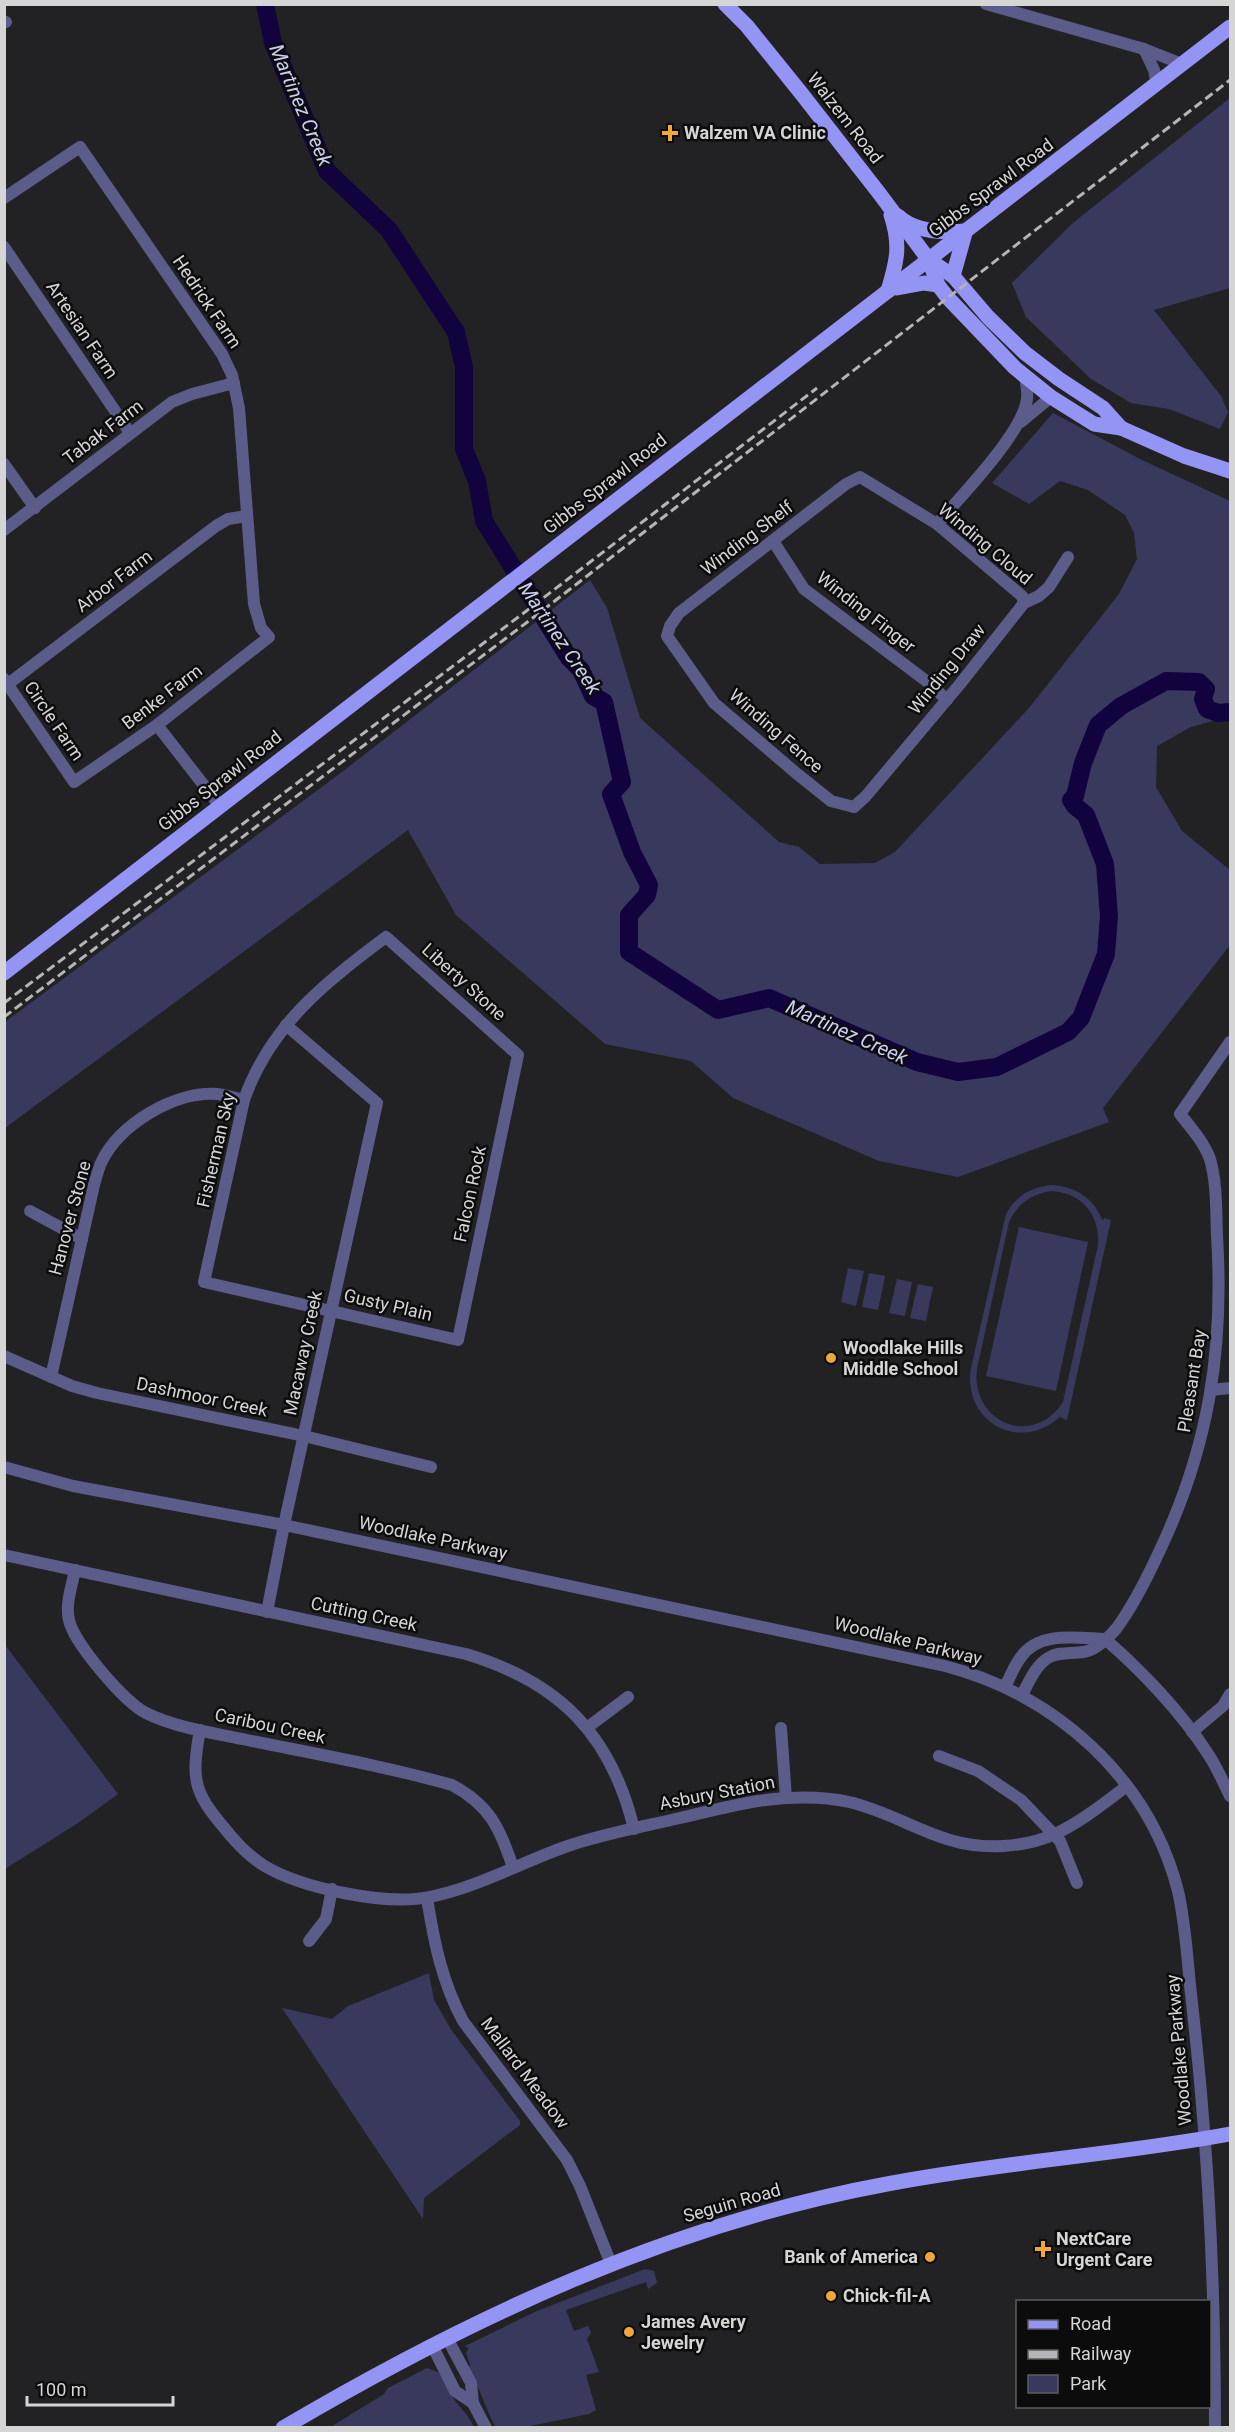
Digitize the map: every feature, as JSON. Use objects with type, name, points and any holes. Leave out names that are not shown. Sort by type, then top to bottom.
[{"type":"main road","name":"Walzem Road","points":[[725,4],[747,26],[801,93],[928,260],[938,285],[975,328],[1025,376],[1051,397],[1094,424],[1120,428],[1184,456],[1230,471]]},
{"type":"main road","name":"Gibbs Sprawl Road","points":[[4,973],[1230,27]]},
{"type":"main road","points":[[889,209],[904,222],[927,229],[966,231],[958,250],[953,276]]},
{"type":"main road","points":[[889,209],[895,227],[898,258],[888,291],[924,283],[938,285]]},
{"type":"main road","name":"Walzem Road","points":[[928,260],[953,276],[988,317],[1017,345],[1059,379],[1103,408],[1120,428]]},
{"type":"main road","name":"Seguin Road","points":[[283,2427],[432,2345],[519,2302],[610,2264],[757,2214],[884,2184],[1230,2134]]},
{"type":"street","points":[[986,4],[1144,48],[1182,64]]},
{"type":"street","points":[[1144,48],[1154,70],[1157,85]]},
{"type":"street","name":"Hedrick Farm","points":[[4,198],[80,147],[222,354],[234,383],[239,408],[254,604],[261,628],[269,637]]},
{"type":"street","name":"Artesian Farm","points":[[4,248],[130,433]]},
{"type":"street","points":[[1016,427],[1027,399],[1025,376]]},
{"type":"street","name":"Tabak Farm","points":[[4,530],[130,433],[181,398],[234,383]]},
{"type":"street","points":[[937,524],[1016,427],[1051,397]]},
{"type":"street","points":[[4,464],[35,508]]},
{"type":"street","name":"Winding Cloud","points":[[860,477],[937,524],[1022,596],[1024,603]]},
{"type":"street","name":"Winding Shelf","points":[[667,636],[679,612],[846,484],[860,477]]},
{"type":"street","name":"Arbor Farm","points":[[6,682],[216,526],[228,519],[247,516]]},
{"type":"street","name":"Winding Finger","points":[[773,541],[804,589],[929,683],[947,700]]},
{"type":"street","name":"Winding Draw","points":[[854,807],[866,796],[947,700],[1024,603],[1045,592],[1068,557]]},
{"type":"street","name":"Winding Fence","points":[[667,636],[714,703],[831,801],[854,807]]},
{"type":"street","name":"Benke Farm","points":[[74,782],[157,724],[269,637]]},
{"type":"street","name":"Circle Farm","points":[[6,682],[74,782]]},
{"type":"street","points":[[157,724],[220,806]]},
{"type":"street","name":"Fisherman Sky","points":[[204,1282],[244,1100],[251,1080],[286,1025],[321,986],[386,937]]},
{"type":"street","name":"Liberty Stone","points":[[386,937],[518,1055]]},
{"type":"street","name":"Macaway Creek","points":[[267,1612],[377,1102],[286,1025]]},
{"type":"street","name":"Pleasant Bay","points":[[1057,1654],[1086,1652],[1105,1639],[1123,1618],[1143,1584],[1175,1519],[1196,1458],[1218,1345],[1220,1290],[1225,1259],[1214,1177],[1209,1158],[1202,1141],[1180,1114],[1230,1042]]},
{"type":"street","name":"Falcon Rock","points":[[458,1340],[518,1055]]},
{"type":"street","name":"Hanover Stone","points":[[51,1377],[94,1185],[102,1161],[116,1141],[143,1118],[168,1103],[192,1096],[217,1094],[244,1100]]},
{"type":"street","points":[[30,1210],[82,1239]]},
{"type":"street","name":"Gusty Plain","points":[[204,1282],[458,1340]]},
{"type":"street","name":"Dashmoor Creek","points":[[4,1356],[51,1377],[98,1393],[431,1467]]},
{"type":"street","points":[[1211,1390],[1230,1388]]},
{"type":"street","name":"Woodlake Parkway","points":[[4,1467],[72,1486],[284,1525],[970,1672],[1022,1695],[1075,1730],[1112,1767],[1144,1812],[1167,1860],[1184,1919],[1205,2139],[1212,2265],[1215,2427]]},
{"type":"street","name":"Cutting Creek","points":[[4,1555],[466,1654],[494,1662],[543,1688],[588,1727],[618,1778],[634,1829]]},
{"type":"street","name":"Caribou Creek","points":[[75,1570],[67,1608],[69,1621],[74,1632],[129,1703],[146,1713],[200,1730],[452,1785],[479,1802],[492,1816],[500,1831],[513,1868]]},
{"type":"street","points":[[1022,1695],[1035,1670],[1048,1658],[1057,1654],[1053,1638]]},
{"type":"street","points":[[1005,1687],[1020,1658],[1028,1649],[1040,1642],[1053,1638],[1105,1639],[1124,1656],[1192,1732],[1209,1755],[1230,1796]]},
{"type":"street","points":[[1192,1732],[1223,1706],[1230,1694]]},
{"type":"street","points":[[588,1727],[628,1697]]},
{"type":"street","points":[[781,1728],[786,1798]]},
{"type":"street","name":"Asbury Station","points":[[200,1730],[194,1760],[194,1779],[201,1797],[241,1848],[261,1864],[283,1876],[373,1898],[402,1900],[427,1898],[453,1891],[566,1846],[757,1801],[786,1798],[849,1802],[881,1812],[950,1840],[984,1846],[1015,1845],[1054,1834],[1077,1822],[1127,1786]]},
{"type":"street","points":[[939,1756],[978,1771],[1021,1800],[1054,1834],[1065,1851],[1077,1883]]},
{"type":"street","points":[[309,1941],[326,1919],[332,1889]]},
{"type":"street","name":"Mallard Meadow","points":[[427,1898],[436,1952],[452,2001],[463,2021],[567,2160],[580,2186],[610,2264]]},
{"type":"street","points":[[447,2338],[471,2383],[473,2403],[486,2427]]},
{"type":"street","points":[[432,2345],[455,2391],[473,2403]]},
{"type":"green space","points":[[1230,98],[1230,288],[1154,310],[1221,396],[1228,412],[1220,429],[1169,409],[1131,403],[1091,379],[1026,317],[1012,283],[1074,222]]},
{"type":"green space","points":[[1053,413],[1140,459],[1230,501],[1230,716],[1191,727],[1157,746],[1156,787],[1182,831],[1230,870],[1230,945],[1103,1108],[1109,1122],[958,1177],[879,1161],[733,1098],[691,1061],[605,1044],[456,915],[408,830],[5,1128],[5,1022],[338,775],[590,580],[607,608],[640,718],[779,842],[799,847],[820,864],[875,863],[895,852],[1029,708],[1119,594],[1137,559],[1134,533],[1125,515],[1088,490],[1060,481],[1029,504],[992,483]]},
{"type":"green space","points":[[1044,1186],[1061,1186],[1076,1191],[1089,1200],[1103,1221],[1104,1218],[1111,1220],[1067,1420],[1061,1416],[1045,1427],[1029,1432],[1013,1432],[985,1417],[976,1404],[971,1387],[971,1368],[1006,1214],[1025,1193]],"holes":[[[1051,1191],[1072,1196],[1087,1207],[1096,1224],[1098,1234],[1098,1245],[1063,1402],[1050,1416],[1036,1424],[1021,1426],[1006,1423],[993,1415],[983,1403],[977,1388],[977,1369],[1009,1222],[1021,1205],[1032,1197]]]},
{"type":"green space","points":[[1019,1227],[1088,1242],[1056,1391],[986,1376]]},
{"type":"green space","points":[[848,1268],[864,1271],[856,1306],[841,1302]]},
{"type":"green space","points":[[869,1273],[885,1276],[878,1310],[862,1307]]},
{"type":"green space","points":[[897,1279],[912,1282],[905,1316],[889,1313]]},
{"type":"green space","points":[[918,1284],[933,1287],[926,1321],[910,1318]]},
{"type":"green space","points":[[5,1645],[118,1794],[78,1823],[5,1869]]},
{"type":"green space","points":[[429,1973],[434,2000],[452,2031],[520,2121],[520,2125],[424,2198],[423,2219],[282,2008],[332,2019],[348,2006]]},
{"type":"green space","points":[[645,2269],[654,2271],[657,2283],[648,2289],[646,2282],[566,2310],[574,2331],[588,2326],[591,2333],[587,2339],[599,2372],[586,2375],[596,2410],[589,2414],[525,2427],[495,2426],[469,2368],[466,2353],[469,2348],[465,2346],[537,2311]]},
{"type":"green space","points":[[427,2368],[440,2373],[455,2401],[474,2427],[329,2428],[384,2394],[388,2388]]},
{"type":"waterway","name":"Martinez Creek","points":[[265,4],[273,43],[327,171],[389,230],[456,332],[464,367],[464,449],[477,481],[484,521],[569,658],[581,670],[593,696],[604,702],[622,782],[611,794],[632,852],[649,885],[647,895],[629,915],[629,952],[718,1010],[769,998],[917,1062],[958,1072],[997,1067],[1068,1032],[1081,1018],[1106,954],[1109,916],[1105,864],[1086,815],[1071,800],[1075,796],[1083,763],[1098,725],[1121,706],[1166,681],[1199,682],[1206,689],[1203,699],[1207,709],[1218,713],[1230,712]]},
{"type":"railway","points":[[4,1017],[530,620],[1230,80]]},
{"type":"railway","points":[[4,1003],[525,612],[817,388]]},
{"type":"place","name":"Walzem VA Clinic","points":[[670,133]]},
{"type":"place","name":"Woodlake Hills Middle School","points":[[831,1358]]},
{"type":"place","name":"NextCare Urgent Care","points":[[1043,2249]]},
{"type":"place","name":"Bank of America","points":[[930,2257]]},
{"type":"place","name":"Chick-fil-A","points":[[831,2296]]},
{"type":"place","name":"James Avery Jewelry","points":[[629,2332]]}]
